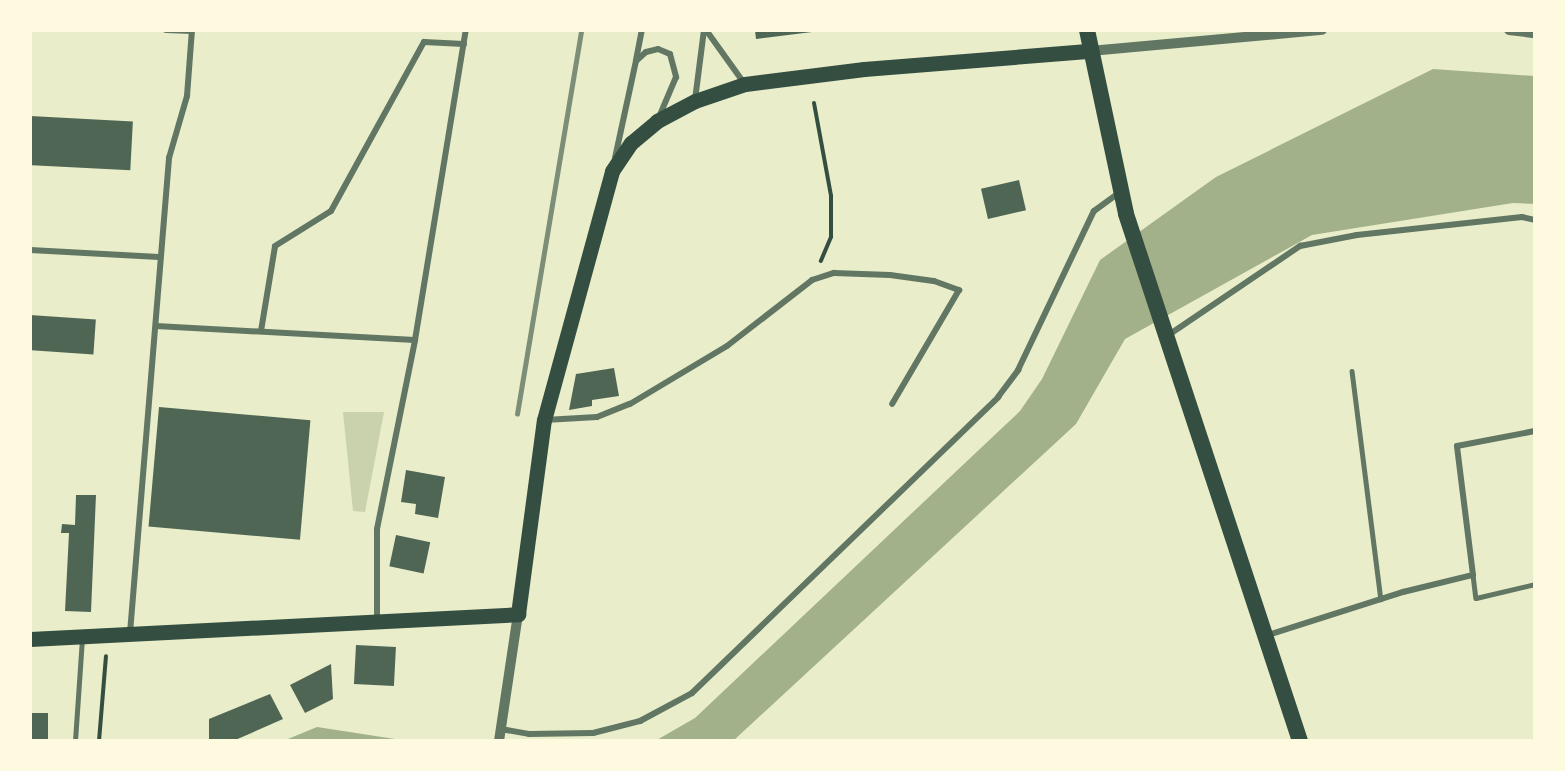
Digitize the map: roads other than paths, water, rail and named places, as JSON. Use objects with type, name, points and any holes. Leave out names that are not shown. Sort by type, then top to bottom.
[{"type":"highway","points":[[1087,30],[1126,214],[1300,741]]},
{"type":"main road","points":[[30,639],[518,614],[544,420],[612,171],[631,142],[657,121],[695,101],[745,84],[864,69],[1090,51]]},
{"type":"street","points":[[130,633],[156,326],[159,257],[169,158],[187,96],[192,31],[166,30]]},
{"type":"street","points":[[377,622],[377,529],[415,340],[466,30]]},
{"type":"street","points":[[612,171],[642,30]]},
{"type":"street","points":[[705,30],[745,84]]},
{"type":"street","points":[[695,101],[705,30]]},
{"type":"street","points":[[1090,51],[1211,36],[1322,30]]},
{"type":"street","points":[[1509,30],[1535,33]]},
{"type":"street","points":[[261,331],[275,246],[332,211],[424,42],[464,44]]},
{"type":"street","points":[[636,61],[646,52],[658,49],[670,54],[675,64],[674,88],[657,121]]},
{"type":"street","points":[[501,729],[529,734],[593,733],[648,718],[692,693],[998,397],[1017,370],[1094,211],[1120,192]]},
{"type":"street","points":[[1165,329],[1300,246],[1368,234],[1522,217],[1535,220]]},
{"type":"street","points":[[30,250],[159,257]]},
{"type":"street","points":[[544,420],[597,417],[630,404],[727,346],[812,280],[834,273],[890,275],[934,281],[959,290],[892,404]]},
{"type":"street","points":[[156,326],[415,340]]},
{"type":"street","points":[[1265,636],[1381,599],[1473,575],[1457,446],[1535,431]]},
{"type":"street","points":[[499,741],[518,614]]},
{"type":"lane","points":[[1352,371],[1381,599]]},
{"type":"lane","points":[[1473,575],[1476,598],[1535,584]]},
{"type":"lane","points":[[75,741],[82,636]]},
{"type":"railway","points":[[517,414],[581,30]]}]
